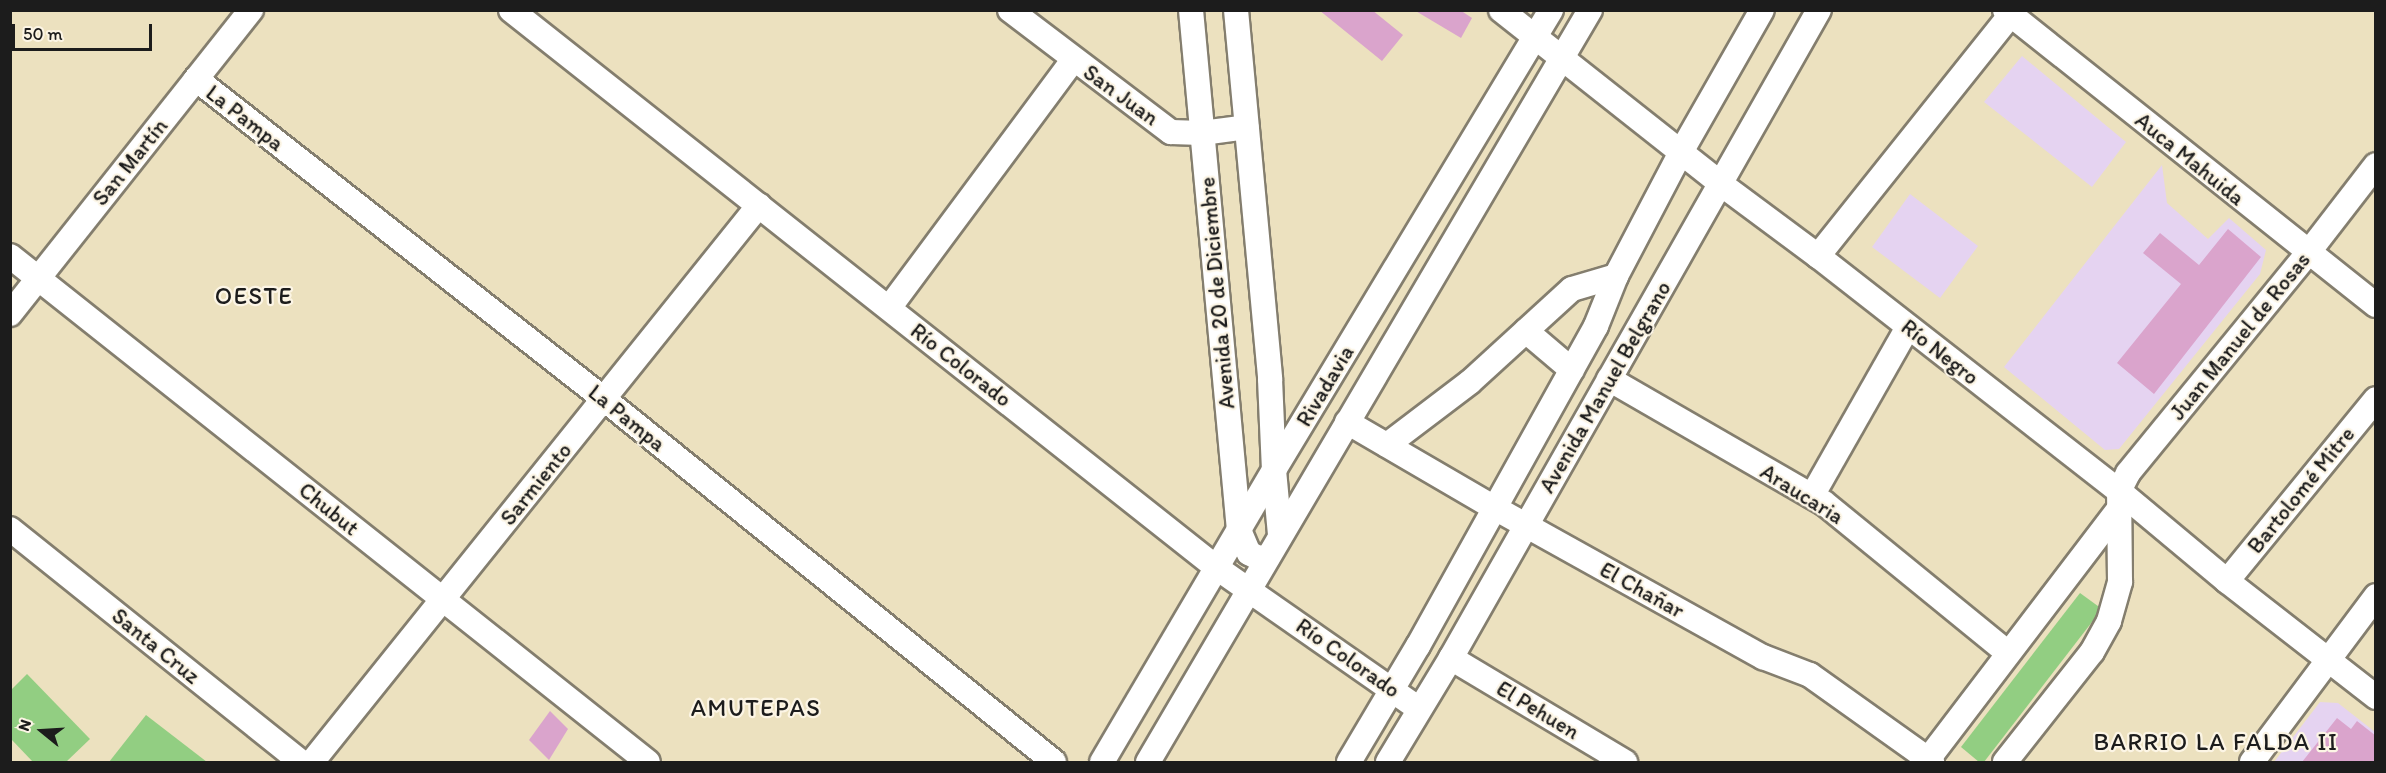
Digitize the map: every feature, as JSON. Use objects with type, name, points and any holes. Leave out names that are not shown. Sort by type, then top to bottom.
[{"type":"street","name":"San Martín","points":[[10,314],[250,10]]},
{"type":"street","name":"Río Colorado","points":[[511,10],[1217,568],[1393,688],[1419,709]]},
{"type":"street","name":"San Juan","points":[[1010,10],[1073,60],[1171,132],[1202,133],[1248,127]]},
{"type":"street","name":"Avenida 20 de Diciembre","points":[[1191,10],[1239,530],[1249,553],[1258,558],[1268,557]]},
{"type":"street","name":"Avenida 20 de Diciembre","points":[[1236,10],[1270,379],[1274,470],[1281,536]]},
{"type":"street","name":"Río Negro","points":[[1501,10],[1720,184],[1818,256],[1908,327],[2118,501],[2227,581],[2376,697]]},
{"type":"street","name":"Rivadavia","points":[[1102,762],[1274,470],[1551,10]]},
{"type":"street","name":"Rivadavia","points":[[1148,762],[1590,10]]},
{"type":"street","points":[[1349,762],[1495,508],[1596,326],[1616,276],[1681,152],[1762,10]]},
{"type":"street","name":"Avenida Manuel Belgrano","points":[[1388,762],[1527,526],[1819,10]]},
{"type":"street","points":[[1818,256],[2008,12]]},
{"type":"street","name":"Auca Mahuida","points":[[2008,12],[2376,305]]},
{"type":"street","points":[[889,308],[1073,60]]},
{"type":"street","name":"La Pampa","points":[[196,80],[604,399],[1054,762]]},
{"type":"street","name":"Juan Manuel de Rosas","points":[[1929,761],[2118,501],[2128,473],[2308,253],[2376,165]]},
{"type":"street","name":"Sarmiento","points":[[312,762],[759,205]]},
{"type":"street","name":"Chubut","points":[[10,256],[648,762]]},
{"type":"street","points":[[1387,445],[1470,382],[1572,289],[1616,276]]},
{"type":"street","points":[[1812,496],[1908,327]]},
{"type":"street","points":[[1526,330],[1572,369]]},
{"type":"street","name":"Araucaria","points":[[1609,379],[1824,503],[2008,653]]},
{"type":"street","name":"Bartolomé Mitre","points":[[2227,581],[2376,399]]},
{"type":"street","name":"El Chañar","points":[[1347,422],[1495,508],[1763,657],[1810,675],[1929,761]]},
{"type":"street","points":[[2005,762],[2092,652],[2109,621],[2121,582],[2118,501]]},
{"type":"street","name":"Santa Cruz","points":[[10,529],[301,762]]},
{"type":"street","points":[[2252,762],[2326,659],[2376,596]]},
{"type":"street","name":"El Pehuen","points":[[1451,658],[1625,762]]},
{"type":"shaded area","points":[[2022,56],[2126,142],[2092,187],[1984,102]]},
{"type":"shaded area","points":[[2162,165],[2167,203],[2208,239],[2229,218],[2266,250],[2260,274],[2119,449],[2105,450],[2004,367]]},
{"type":"shaded area","points":[[1910,194],[1978,246],[1940,298],[1872,247]]},
{"type":"shaded area","points":[[2320,702],[2338,703],[2375,732],[2375,762],[2274,762]]},
{"type":"green space","points":[[2080,593],[2102,609],[1984,762],[1979,762],[1961,747]]},
{"type":"green space","points":[[27,674],[90,739],[66,762],[33,762],[11,739],[11,690]]},
{"type":"green space","points":[[146,715],[207,762],[109,762]]},
{"type":"building","points":[[1319,10],[1372,10],[1403,35],[1382,61]]},
{"type":"building","points":[[1414,10],[1460,10],[1472,18],[1461,38]]},
{"type":"building","points":[[2228,229],[2261,257],[2154,394],[2117,363],[2181,284],[2143,253],[2160,233],[2199,265]]},
{"type":"building","points":[[550,711],[568,729],[549,760],[529,740]]},
{"type":"building","points":[[2337,718],[2351,729],[2357,721],[2376,736],[2376,762],[2302,762]]},
{"type":"district","name":"OESTE","points":[[254,296]]},
{"type":"district","name":"AMUTEPAS","points":[[756,708]]},
{"type":"district","name":"BARRIO LA FALDA II","points":[[2216,742]]}]
